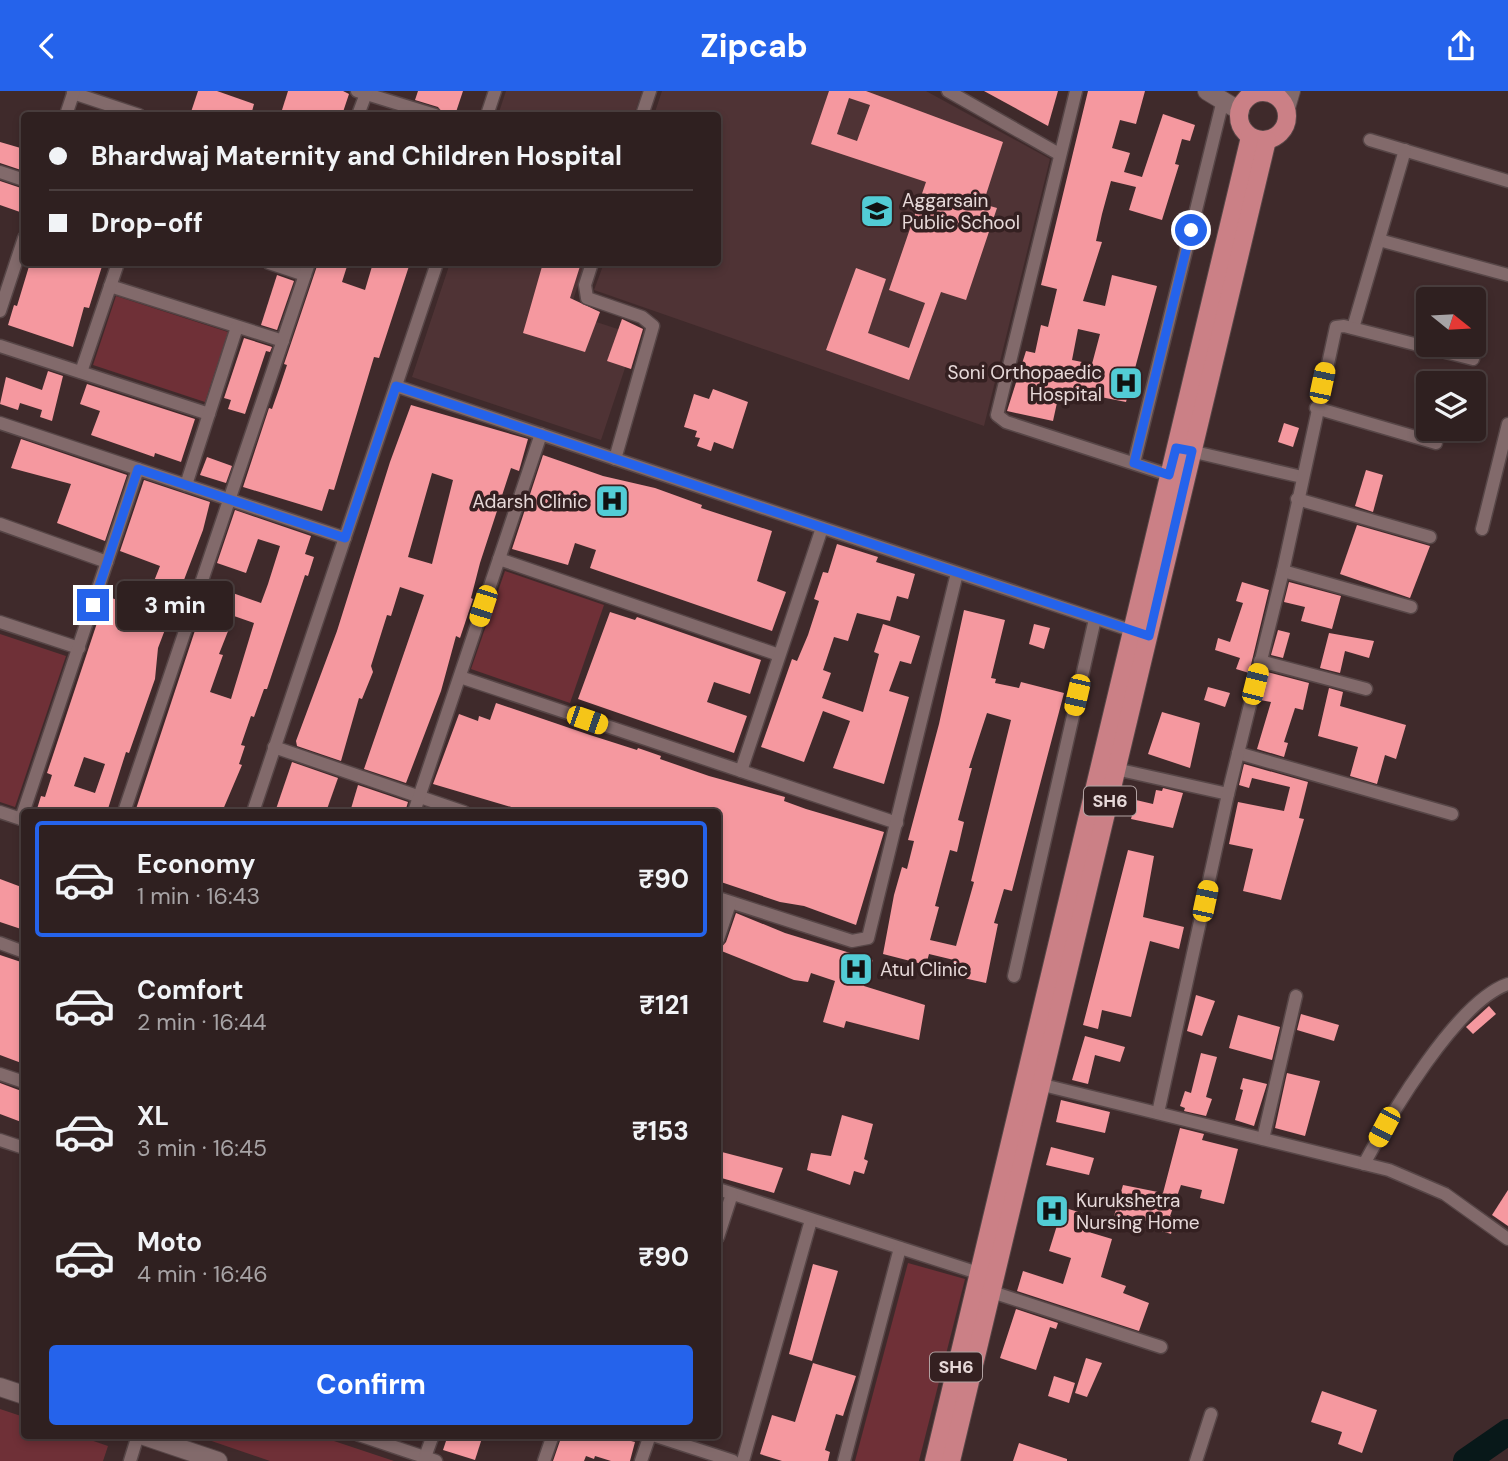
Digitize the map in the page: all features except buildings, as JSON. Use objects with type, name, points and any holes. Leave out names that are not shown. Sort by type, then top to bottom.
[{"type":"main road","name":"SH6","points":[[951,1461],[992,1291],[1033,1083],[1258,139],[1280,134],[1285,126],[1284,97],[1258,92],[1243,103],[1240,111]]},
{"type":"main road","points":[[1240,111],[1242,130],[1258,139]]},
{"type":"main road","name":"SH6","points":[[1140,634],[1169,475],[1184,450]]},
{"type":"main road","name":"SH6","points":[[933,1461],[978,1273],[1033,1083]]},
{"type":"street","points":[[488,112],[495,91]]},
{"type":"street","points":[[643,112],[650,91]]},
{"type":"street","points":[[948,91],[1059,154]]},
{"type":"street","points":[[1076,91],[997,415],[1006,422],[1169,475]]},
{"type":"street","points":[[67,112],[74,92],[131,112]]},
{"type":"street","points":[[360,112],[363,92],[426,112]]},
{"type":"street","points":[[1134,463],[1215,96],[1240,111]]},
{"type":"street","points":[[1370,140],[1508,181]]},
{"type":"street","points":[[1353,328],[1405,150]]},
{"type":"street","points":[[0,172],[21,179]]},
{"type":"street","points":[[1378,240],[1508,275]]},
{"type":"street","points":[[0,311],[21,247]]},
{"type":"street","points":[[81,372],[117,266]]},
{"type":"street","points":[[125,809],[307,269],[288,266]]},
{"type":"street","points":[[254,809],[436,266]]},
{"type":"street","points":[[591,266],[585,285],[587,298],[642,317],[653,326],[615,459]]},
{"type":"street","points":[[110,286],[283,341]]},
{"type":"street","points":[[1158,1113],[1228,794],[1283,571],[1334,331],[1339,325],[1473,359]]},
{"type":"street","points":[[186,485],[237,327]]},
{"type":"street","points":[[0,346],[209,414]]},
{"type":"street","points":[[396,386],[1140,634]]},
{"type":"street","points":[[1316,408],[1436,443]]},
{"type":"street","points":[[0,423],[345,538]]},
{"type":"street","points":[[1482,529],[1508,427]]},
{"type":"street","points":[[415,809],[541,434]]},
{"type":"street","points":[[1184,450],[1302,477]]},
{"type":"street","points":[[26,809],[138,469]]},
{"type":"street","points":[[1297,499],[1430,537]]},
{"type":"street","points":[[0,524],[107,562]]},
{"type":"street","points":[[741,771],[822,528]]},
{"type":"street","points":[[499,559],[779,655]]},
{"type":"street","points":[[1283,571],[1411,607]]},
{"type":"street","points":[[721,920],[724,901],[861,941],[871,932],[957,573]]},
{"type":"street","points":[[1014,976],[1095,619]]},
{"type":"street","points":[[0,622],[79,648]]},
{"type":"street","points":[[1260,661],[1366,689]]},
{"type":"street","points":[[460,677],[897,823]]},
{"type":"street","points":[[274,747],[455,809]]},
{"type":"street","points":[[1238,753],[1452,814]]},
{"type":"street","points":[[1109,767],[1228,794]]},
{"type":"street","points":[[0,812],[21,818]]},
{"type":"street","points":[[0,943],[21,951]]},
{"type":"street","points":[[1364,1164],[1384,1127],[1436,1051],[1476,1007],[1495,990],[1508,984]]},
{"type":"street","points":[[1263,1139],[1296,996]]},
{"type":"street","points":[[0,1074],[21,1081]]},
{"type":"street","points":[[1033,1083],[1388,1170],[1445,1194],[1508,1239]]},
{"type":"street","points":[[0,1140],[21,1147]]},
{"type":"street","points":[[721,1190],[978,1273]]},
{"type":"street","points":[[721,1228],[732,1194]]},
{"type":"street","points":[[743,1461],[811,1220]]},
{"type":"street","points":[[844,1461],[900,1248]]},
{"type":"street","points":[[992,1291],[1161,1347]]},
{"type":"street","points":[[0,1387],[21,1394]]},
{"type":"street","points":[[1196,1461],[1211,1414]]},
{"type":"street","points":[[130,1461],[138,1439]]},
{"type":"street","points":[[152,1439],[218,1461]]},
{"type":"street","points":[[371,1439],[431,1459],[433,1439]]},
{"type":"street","points":[[544,1461],[552,1439]]},
{"type":"street","points":[[641,1461],[649,1439]]},
{"type":"street","points":[[664,1439],[733,1461]]},
{"type":"shaded area","points":[[506,91],[642,91],[635,112],[499,112]]},
{"type":"shaded area","name":"Aggarsain Public School","points":[[662,91],[926,91],[1050,159],[984,426],[594,290],[603,266],[721,266],[721,112],[655,112]]},
{"type":"shaded area","points":[[449,266],[584,266],[569,313],[636,335],[601,440],[412,377]]},
{"type":"shaded area","points":[[116,296],[228,332],[205,402],[93,365]]},
{"type":"shaded area","points":[[505,571],[604,605],[570,703],[471,669]]},
{"type":"shaded area","points":[[0,634],[66,656],[15,807],[0,802]]},
{"type":"shaded area","points":[[908,1263],[965,1279],[919,1461],[855,1461]]},
{"type":"shaded area","points":[[0,1409],[21,1416],[21,1439],[88,1439],[108,1446],[103,1461],[0,1461]]},
{"type":"shaded area","points":[[206,1439],[328,1439],[394,1461],[270,1461]]},
{"type":"waterway","points":[[1466,1461],[1508,1432]]},
{"type":"place","name":"Aggarsain Public School","points":[[877,211]]},
{"type":"place","name":"Soni Orthopaedic Hospital","points":[[1126,383]]},
{"type":"place","name":"Adarsh Clinic","points":[[612,501]]},
{"type":"place","name":"Atul Clinic","points":[[856,969]]},
{"type":"place","name":"Kurukshetra Nursing Home","points":[[1052,1211]]},
{"type":"route","points":[[93,605],[138,469],[345,538],[396,386],[1149,636],[1192,451],[1176,448],[1169,475],[1134,463],[1191,230]]}]
